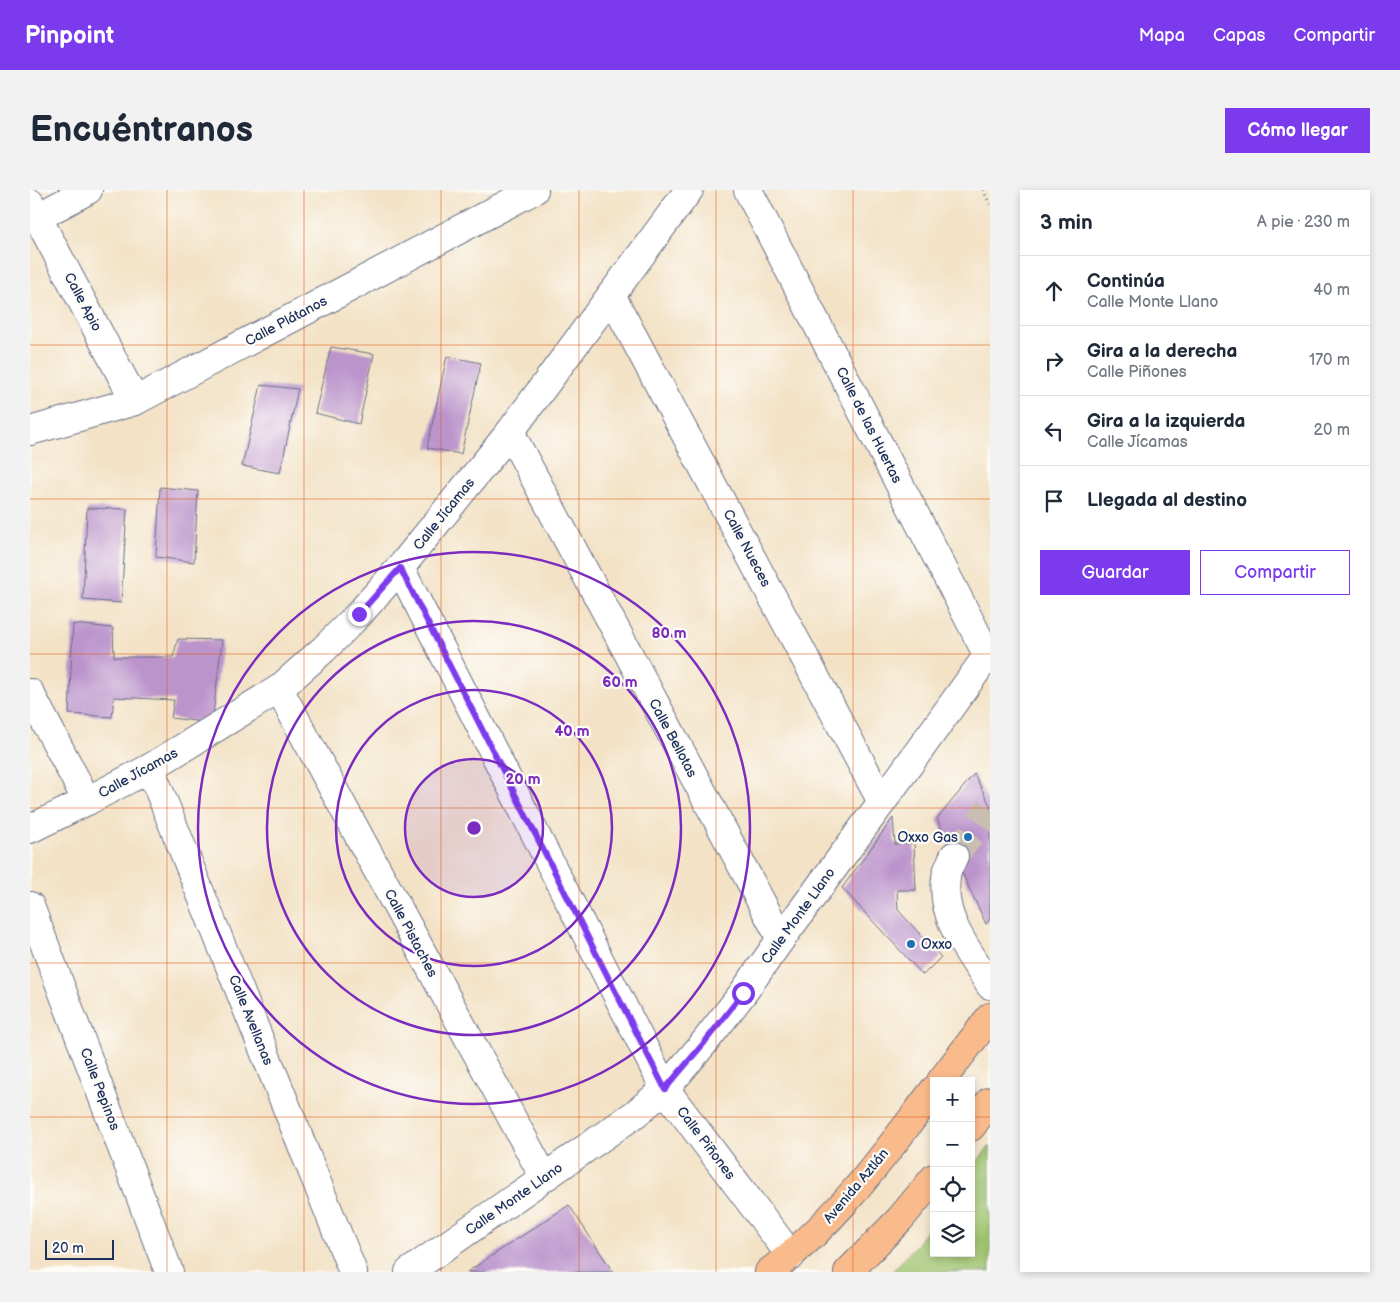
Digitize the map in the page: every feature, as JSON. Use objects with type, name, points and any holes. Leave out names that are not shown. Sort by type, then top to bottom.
[{"type":"main road","points":[[944,1077],[990,1017]]},
{"type":"main road","name":"Avenida Aztlán","points":[[769,1272],[791,1256],[825,1223],[864,1180],[930,1095]]},
{"type":"main road","points":[[975,1122],[990,1101]]},
{"type":"main road","points":[[848,1272],[900,1219],[930,1183]]},
{"type":"street","points":[[34,210],[88,190]]},
{"type":"street","name":"Calle Plátanos","points":[[30,431],[135,401],[534,190]]},
{"type":"street","name":"Calle Jícamas","points":[[30,829],[150,768],[279,690],[324,649],[359,614],[400,568],[510,432],[689,190]]},
{"type":"street","name":"Calle de las Huertas","points":[[748,190],[989,657]]},
{"type":"street","name":"Calle Apio","points":[[34,210],[135,401]]},
{"type":"street","name":"Calle Nueces","points":[[611,295],[882,802]]},
{"type":"street","name":"Calle Bellotas","points":[[510,432],[780,939]]},
{"type":"street","name":"Calle Piñones","points":[[400,568],[665,1089],[791,1256]]},
{"type":"street","name":"Calle Monte Llano","points":[[409,1272],[635,1114],[665,1089],[743,993],[780,939],[989,657]]},
{"type":"street","name":"Calle Pistaches","points":[[279,690],[544,1177]]},
{"type":"street","points":[[30,693],[87,801]]},
{"type":"street","name":"Calle Avellanas","points":[[150,768],[353,1272]]},
{"type":"street","points":[[954,856],[946,876],[945,895],[954,928],[990,985]]},
{"type":"street","name":"Calle Pepinos","points":[[30,906],[170,1272]]},
{"type":"path","points":[[982,190],[990,204]]},
{"type":"green space","points":[[990,1145],[990,1272],[892,1272],[930,1226],[930,1257],[975,1257],[975,1165]]},
{"type":"building","points":[[331,347],[374,354],[359,424],[315,413]]},
{"type":"building","points":[[447,356],[481,363],[461,454],[427,448]]},
{"type":"building","points":[[261,385],[298,389],[280,473],[242,466]]},
{"type":"building","points":[[160,487],[198,491],[194,562],[156,557]]},
{"type":"building","points":[[87,508],[127,509],[121,603],[83,600]]},
{"type":"building","points":[[73,624],[113,628],[114,657],[173,657],[178,639],[222,640],[212,723],[171,718],[174,700],[114,697],[112,717],[69,714]]},
{"type":"building","name":"Oxxo Gas","points":[[974,774],[990,805],[990,919],[986,924],[937,819]]},
{"type":"building","points":[[893,818],[895,844],[914,843],[916,890],[897,890],[898,910],[941,957],[923,975],[842,888]]},
{"type":"building","points":[[569,1205],[613,1272],[467,1272]]},
{"type":"tunnel","points":[[954,856],[990,809]]},
{"type":"place","name":"Oxxo Gas","points":[[968,837]]},
{"type":"place","name":"Oxxo","points":[[911,944]]},
{"type":"route","points":[[359,614],[400,568],[665,1089],[743,993]]}]
